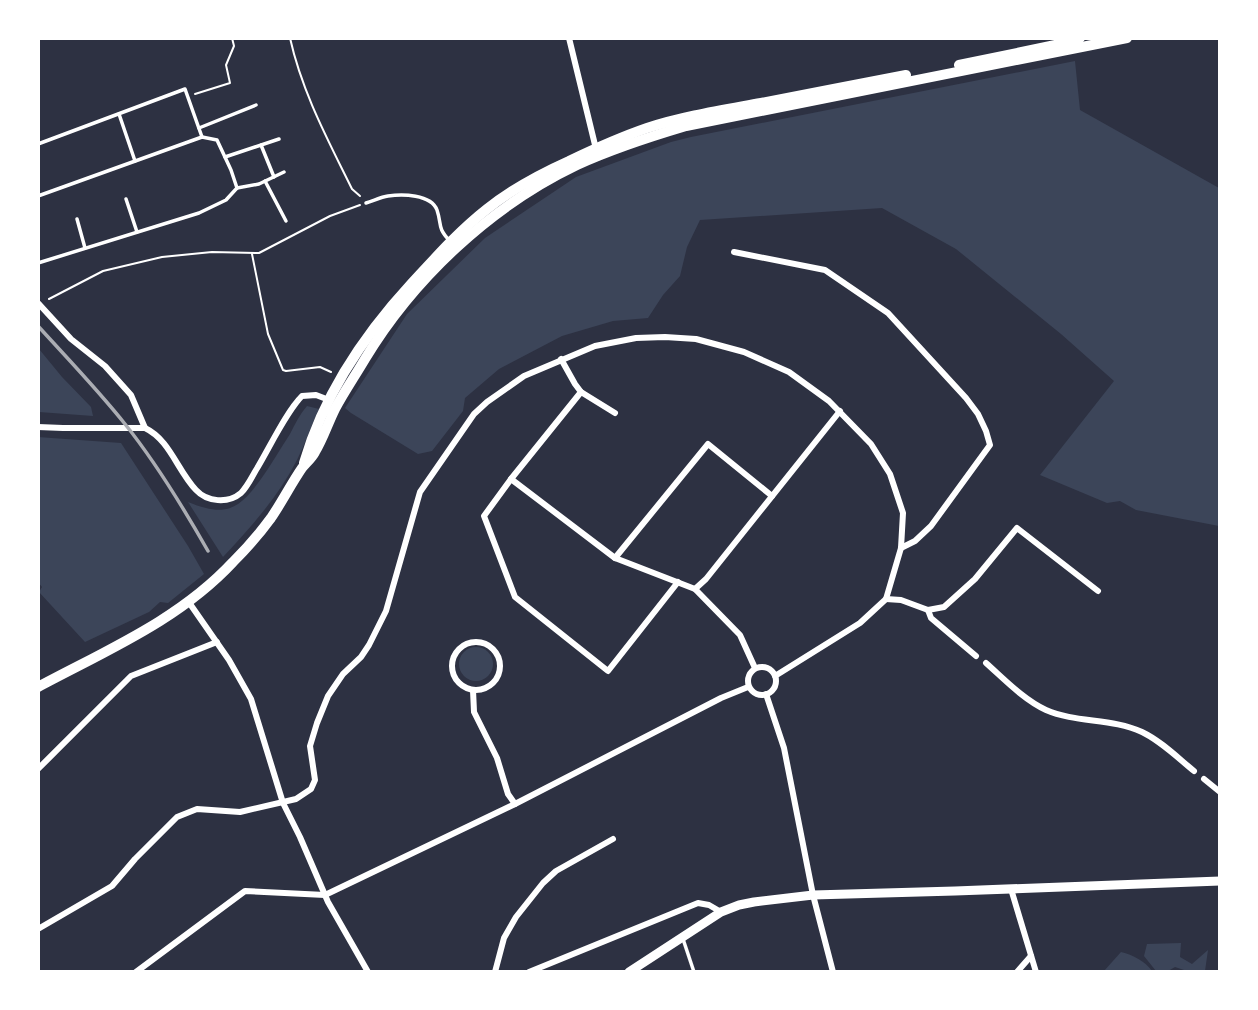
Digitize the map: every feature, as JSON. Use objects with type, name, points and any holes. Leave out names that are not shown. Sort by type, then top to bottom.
[{"type":"main road","points":[[303,467],[308,449],[341,377],[392,305],[451,241],[486,210],[544,173],[646,129],[681,119],[1008,55],[1080,38]]},
{"type":"main road","points":[[38,687],[125,643],[220,576],[255,538],[303,467],[315,454],[335,408],[402,307],[439,265],[509,206],[575,167],[624,146],[686,125],[1127,38]]},
{"type":"main road","points":[[632,971],[721,912],[754,902],[813,895],[1220,881]]},
{"type":"street","points":[[569,38],[596,149]]},
{"type":"street","points":[[734,251],[825,270],[888,313],[978,414],[989,445],[931,526],[915,541],[901,548]]},
{"type":"street","points":[[39,304],[71,339],[105,366],[131,395],[145,428]]},
{"type":"street","points":[[38,929],[113,886],[135,859],[177,817],[197,809],[240,812],[283,803],[302,796],[311,789],[315,775],[310,746],[328,696],[343,674],[365,651],[386,611],[420,492],[474,414],[487,402],[524,376],[595,346],[636,338],[666,337],[696,340],[744,352],[789,372],[839,411],[871,444],[890,474],[903,513],[901,548],[886,599],[860,623],[775,676]]},
{"type":"street","points":[[561,359],[581,392],[615,413]]},
{"type":"street","points":[[581,392],[484,516],[516,597],[608,671],[678,582]]},
{"type":"street","points":[[38,427],[145,428],[154,432],[163,442],[201,495],[219,500],[230,498],[244,489],[302,396],[316,395],[329,400]]},
{"type":"street","points":[[695,589],[706,579],[839,411]]},
{"type":"street","points":[[615,558],[708,444],[772,496]]},
{"type":"street","points":[[511,479],[615,558],[695,589],[740,635],[755,668]]},
{"type":"street","points":[[886,599],[901,600],[928,610],[944,607],[975,579],[1017,528],[1098,591]]},
{"type":"street","points":[[188,601],[217,642],[251,699],[283,803],[325,895],[368,971]]},
{"type":"street","points":[[928,610],[931,618],[976,656]]},
{"type":"street","points":[[38,769],[131,676],[217,642]]},
{"type":"street","points":[[484,643],[498,656],[498,676],[492,684],[473,690],[464,687],[457,680],[453,661],[464,645],[484,643]]},
{"type":"street","points":[[986,663],[1045,710],[1117,724],[1141,732],[1155,739],[1194,771]]},
{"type":"street","points":[[764,667],[773,671],[775,676],[774,689],[766,694],[758,695],[748,687],[749,674],[755,668],[764,667]]},
{"type":"street","points":[[136,971],[245,891],[325,895],[515,804],[721,698],[748,687]]},
{"type":"street","points":[[473,690],[474,712],[497,758],[508,794],[515,804]]},
{"type":"street","points":[[766,694],[784,748],[813,895],[833,971]]},
{"type":"street","points":[[1203,779],[1220,792]]},
{"type":"street","points":[[495,971],[504,938],[516,917],[543,883],[556,871],[612,839]]},
{"type":"street","points":[[1011,889],[1036,971]]},
{"type":"street","points":[[529,971],[698,904],[709,905],[721,912]]},
{"type":"street","points":[[1017,971],[1031,956]]},
{"type":"lane","points":[[38,144],[186,89],[202,137]]},
{"type":"lane","points":[[198,128],[256,105]]},
{"type":"lane","points":[[119,114],[135,161]]},
{"type":"lane","points":[[38,196],[202,137],[217,140],[237,188]]},
{"type":"lane","points":[[225,157],[279,139]]},
{"type":"lane","points":[[261,145],[274,177]]},
{"type":"lane","points":[[38,263],[199,213],[226,200],[237,188],[259,184],[284,172]]},
{"type":"lane","points":[[265,181],[286,221]]},
{"type":"lane","points":[[366,203],[387,196],[424,198],[433,203],[437,210],[440,230],[451,241]]},
{"type":"lane","points":[[125,199],[136,232]]},
{"type":"lane","points":[[77,219],[85,248]]},
{"type":"lane","points":[[683,937],[694,971]]},
{"type":"path","points":[[188,98],[198,92],[230,83],[226,65],[234,46],[232,38]]},
{"type":"path","points":[[39,304],[103,271],[162,257],[212,252],[260,253],[330,216],[366,203],[352,189],[317,118],[295,62],[290,38]]},
{"type":"path","points":[[252,253],[268,334],[283,370],[320,368],[341,377]]},
{"type":"shaded area","points":[[1075,61],[1080,110],[1219,188],[1219,526],[1136,510],[1120,501],[1107,503],[1040,475],[1114,381],[956,249],[882,208],[700,220],[687,247],[680,276],[648,318],[613,321],[562,336],[499,369],[465,398],[463,411],[432,451],[418,454],[345,408],[407,314],[485,238],[576,177],[691,137]]},
{"type":"shaded area","points":[[39,349],[91,407],[93,416],[39,412]]},
{"type":"shaded area","points":[[307,406],[319,409],[290,474],[263,511],[223,557],[188,502],[221,510],[238,504],[261,479]]},
{"type":"shaded area","points":[[38,437],[121,443],[204,574],[168,603],[160,602],[149,612],[85,642],[39,592],[42,587],[38,582]]},
{"type":"shaded area","points":[[476,647],[488,652],[493,664],[488,676],[476,681],[464,676],[459,664],[464,652]]},
{"type":"shaded area","points":[[1181,943],[1180,957],[1192,964],[1208,950],[1205,971],[1187,971],[1175,967],[1168,971],[1156,971],[1144,956],[1147,944]]},
{"type":"shaded area","points":[[1121,952],[1138,959],[1152,971],[1104,971]]},
{"type":"railway","points":[[38,326],[137,439],[208,551]]}]
